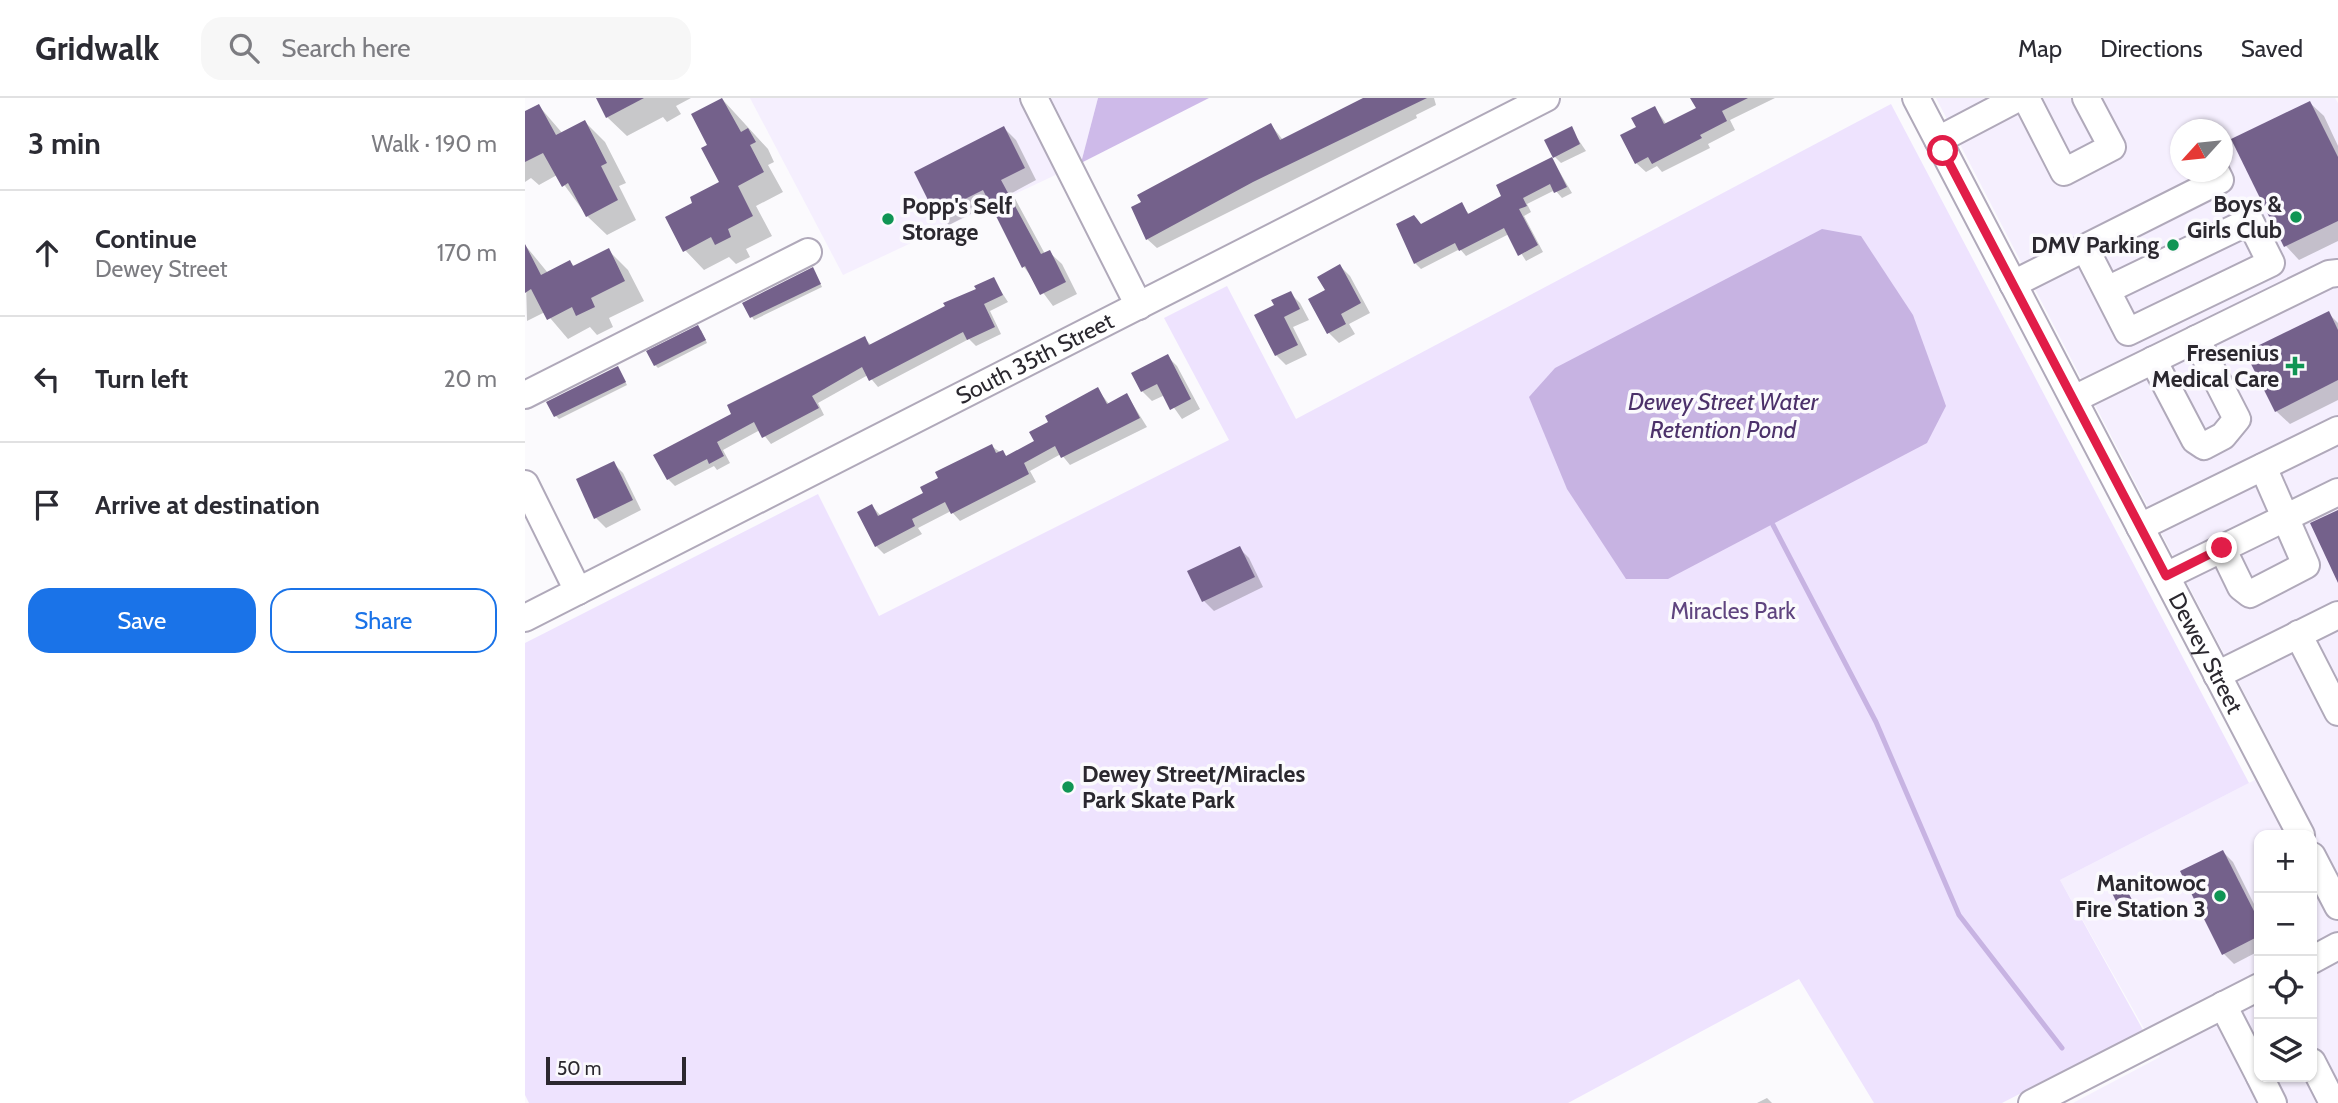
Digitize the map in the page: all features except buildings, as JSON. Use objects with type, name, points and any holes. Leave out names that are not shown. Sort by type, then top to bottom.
[{"type":"street","points":[[1034,98],[1139,306]]},
{"type":"street","name":"South 35th Street","points":[[525,618],[1546,98]]},
{"type":"street","name":"Dewey Street","points":[[1916,98],[2298,830]]},
{"type":"street","points":[[1938,140],[2018,98]]},
{"type":"street","points":[[2026,98],[2064,172],[2112,148],[2086,98]]},
{"type":"street","points":[[2013,284],[2216,182]]},
{"type":"street","points":[[2085,248],[2128,332],[2270,263],[2250,221],[2107,290]]},
{"type":"street","points":[[525,395],[808,252]]},
{"type":"street","points":[[2074,399],[2329,274],[2338,273]]},
{"type":"street","points":[[2153,360],[2195,440],[2204,446],[2229,431],[2237,419],[2196,339]]},
{"type":"street","points":[[2140,527],[2338,430]]},
{"type":"street","points":[[2222,548],[2241,587],[2251,594],[2303,569],[2307,561],[2263,467]]},
{"type":"street","points":[[525,484],[578,591]]},
{"type":"street","points":[[2166,576],[2338,492]]},
{"type":"street","points":[[2217,675],[2338,615]]},
{"type":"street","points":[[2298,634],[2338,712]]},
{"type":"street","points":[[2317,866],[2338,906]]},
{"type":"street","points":[[2317,957],[2338,946]]},
{"type":"street","points":[[2032,1103],[2254,990]]},
{"type":"street","points":[[2223,1005],[2254,1062]]},
{"type":"street","points":[[2317,1072],[2333,1103]]},
{"type":"street","points":[[2264,1082],[2273,1103]]},
{"type":"shaded area","name":"Popp's Self Storage","points":[[750,98],[1098,98],[1081,163],[843,275]]},
{"type":"shaded area","points":[[1098,98],[1209,98],[1081,163]]},
{"type":"shaded area","points":[[1936,98],[2335,98],[2338,103],[2338,1103],[2073,1103],[2160,1057],[2060,880],[2282,766]]},
{"type":"green space","name":"Miracles Park","points":[[1891,104],[2249,783],[2060,880],[2143,1030],[2002,1103],[1874,1103],[1799,979],[1568,1103],[529,1103],[525,1095],[525,643],[818,494],[879,616],[1229,440],[1164,318],[1227,286],[1296,419]]},
{"type":"water","name":"Dewey Street Water Retention Pond","points":[[1822,229],[1861,236],[1913,315],[1946,406],[1927,443],[1668,579],[1626,579],[1567,489],[1529,397],[1555,368]]},
{"type":"waterway","points":[[1773,525],[1876,722],[1959,915],[2062,1048]]},
{"type":"place","name":"Boys & Girls Club","points":[[2296,217]]},
{"type":"place","name":"Popp's Self Storage","points":[[888,219]]},
{"type":"place","name":"DMV Parking","points":[[2173,245]]},
{"type":"place","name":"Fresenius Medical Care","points":[[2295,366]]},
{"type":"place","name":"Dewey Street/Miracles Park Skate Park","points":[[1068,787]]},
{"type":"place","name":"Manitowoc Fire Station 3","points":[[2220,896]]},
{"type":"route","points":[[1943,151],[2166,576],[2222,548]]}]
